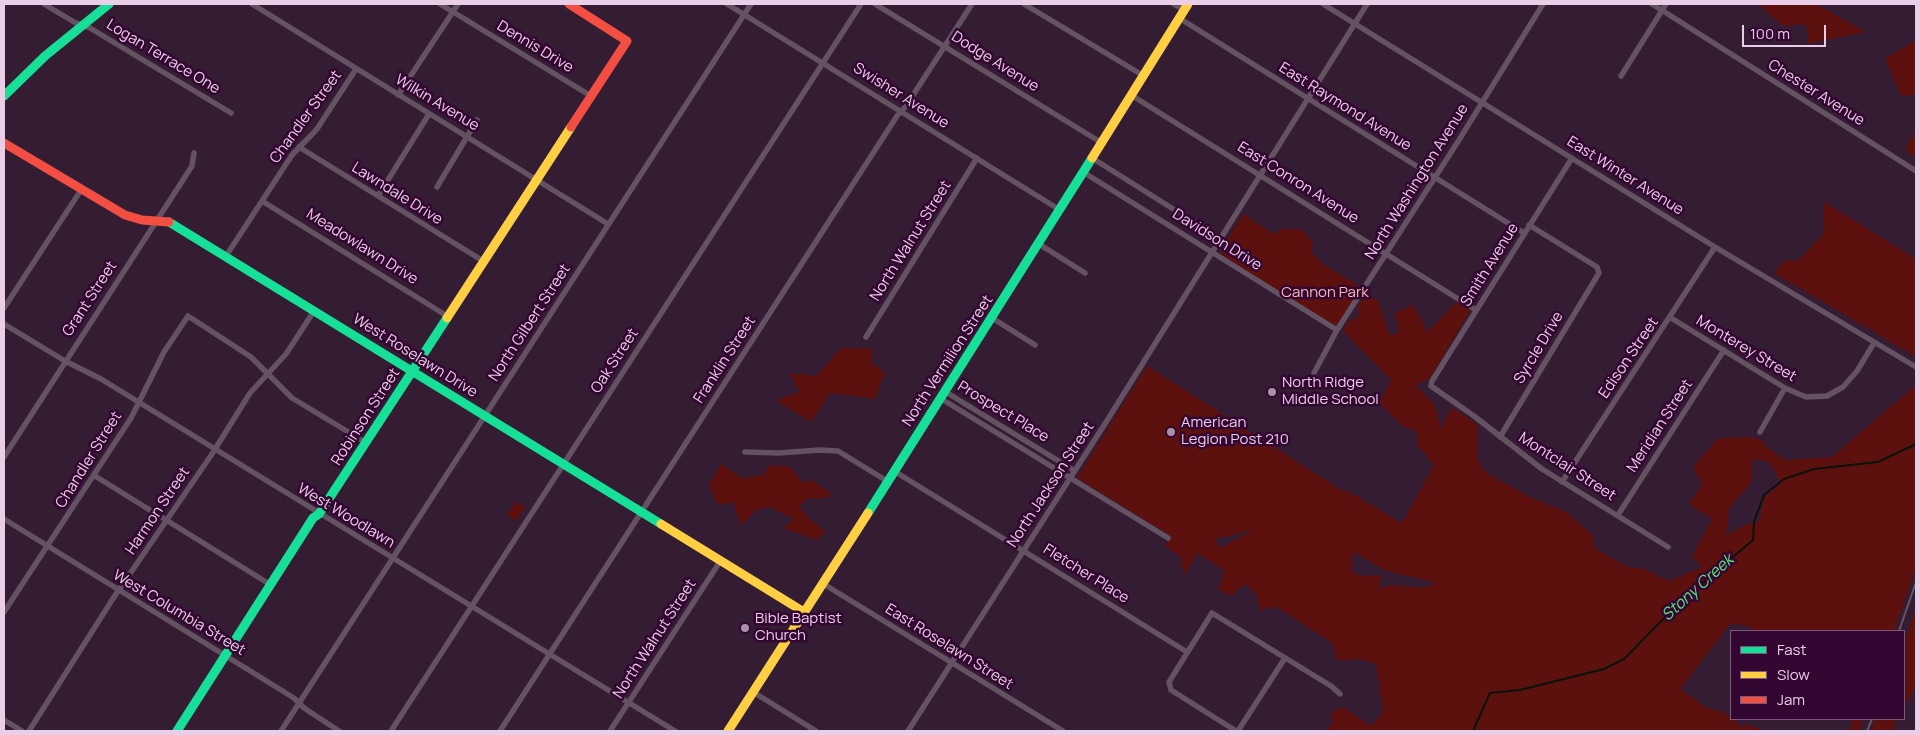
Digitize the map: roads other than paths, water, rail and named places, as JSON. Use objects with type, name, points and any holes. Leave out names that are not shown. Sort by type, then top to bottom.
[{"type":"street","name":"Logan Terrace One","points":[[44,4],[231,113]]},
{"type":"street","points":[[4,96],[45,56],[109,4]]},
{"type":"street","name":"Wilkin Avenue","points":[[252,4],[608,224]]},
{"type":"street","name":"Dennis Drive","points":[[440,4],[591,96]]},
{"type":"street","points":[[398,95],[458,4]]},
{"type":"street","name":"Robinson Street","points":[[177,731],[313,518],[319,514],[627,41],[570,4]]},
{"type":"street","name":"Swisher Avenue","points":[[727,4],[1060,210]]},
{"type":"street","name":"North Gilbert Street","points":[[281,731],[750,4]]},
{"type":"street","name":"Oak Street","points":[[391,731],[861,4]]},
{"type":"street","name":"Dodge Avenue","points":[[875,4],[1102,143]]},
{"type":"street","name":"Franklin Street","points":[[500,731],[972,4]]},
{"type":"street","points":[[1024,4],[1144,76]]},
{"type":"street","points":[[1174,4],[1186,7]]},
{"type":"street","name":"East Winter Avenue","points":[[1323,4],[1716,247],[1916,367]]},
{"type":"street","name":"North Jackson Street","points":[[908,731],[1075,471],[1368,4]]},
{"type":"street","name":"North Washington Avenue","points":[[1314,373],[1337,330],[1388,254],[1543,4]]},
{"type":"street","name":"Chester Avenue","points":[[1652,4],[1916,170]]},
{"type":"street","points":[[1621,76],[1666,4]]},
{"type":"street","name":"North Vermilion Street","points":[[728,731],[1039,244],[1186,7]]},
{"type":"street","name":"East Raymond Avenue","points":[[1179,18],[1524,233]]},
{"type":"street","name":"Chandler Street","points":[[226,256],[299,147],[316,129],[356,69]]},
{"type":"street","name":"East Conron Avenue","points":[[1131,95],[1476,310]]},
{"type":"street","points":[[378,196],[429,114]]},
{"type":"street","points":[[437,187],[477,120]]},
{"type":"street","name":"West Roselawn Drive","points":[[4,143],[125,215],[142,220],[158,219],[170,222],[804,612]]},
{"type":"street","name":"Lawndale Drive","points":[[299,147],[482,261]]},
{"type":"street","name":"Grant Street","points":[[4,457],[192,166],[194,153]]},
{"type":"street","name":"North Walnut Street","points":[[866,337],[978,158]]},
{"type":"street","name":"Davidson Drive","points":[[1092,158],[1221,239]]},
{"type":"street","name":"Smith Avenue","points":[[1431,386],[1432,381],[1572,158]]},
{"type":"street","name":"Davidson Drive","points":[[1084,172],[1337,330]]},
{"type":"street","points":[[4,308],[81,190]]},
{"type":"street","name":"Meadowlawn Drive","points":[[262,201],[447,316]]},
{"type":"street","name":"Syrcle Drive","points":[[1500,437],[1599,273],[1596,267],[1529,225]]},
{"type":"street","points":[[1039,244],[1085,273]]},
{"type":"street","name":"Edison Street","points":[[1562,482],[1716,247]]},
{"type":"street","name":"Harmon Street","points":[[29,731],[119,590],[250,393],[286,354],[314,311]]},
{"type":"street","name":"Chandler Street","points":[[4,612],[95,476],[140,402],[164,352],[188,316],[241,349],[268,374]]},
{"type":"street","points":[[992,318],[1035,345]]},
{"type":"street","name":"Monterey Street","points":[[1671,318],[1785,388],[1806,397],[1827,396],[1842,387],[1852,376],[1874,343]]},
{"type":"street","name":"West Woodlawn","points":[[4,324],[65,361],[140,402],[319,514],[675,731]]},
{"type":"street","name":"Meridian Street","points":[[1618,515],[1724,350]]},
{"type":"street","points":[[268,374],[292,398],[365,442]]},
{"type":"street","name":"Montclair Street","points":[[1431,386],[1528,460],[1668,547]]},
{"type":"street","points":[[1760,432],[1785,388]]},
{"type":"street","name":"Prospect Place","points":[[942,395],[1075,471]]},
{"type":"street","name":"Prospect Place","points":[[942,395],[1070,478],[1168,538]]},
{"type":"street","points":[[745,452],[838,451],[887,481]]},
{"type":"street","name":"Fletcher Place","points":[[894,471],[1187,652]]},
{"type":"street","points":[[95,476],[166,522],[270,585]]},
{"type":"street","name":"West Columbia Street","points":[[4,519],[226,656],[339,731]]},
{"type":"street","name":"North Walnut Street","points":[[610,731],[721,560]]},
{"type":"street","name":"East Roselawn Street","points":[[822,583],[1063,731]]},
{"type":"street","points":[[1285,658],[1237,731],[1171,690],[1169,682],[1212,613],[1331,686],[1340,694]]},
{"type":"street","points":[[753,692],[816,731]]},
{"type":"street","points":[[4,720],[22,731]]},
{"type":"waterway","name":"Stony Creek","points":[[1473,731],[1490,693],[1520,690],[1604,669],[1624,659],[1679,603],[1753,540],[1754,522],[1764,495],[1784,479],[1814,469],[1878,462],[1916,444]]},
{"type":"railway","points":[[1899,630],[1916,582]]},
{"type":"railway","points":[[1867,731],[1872,720]]},
{"type":"place","name":"North Ridge Middle School","points":[[1272,392]]},
{"type":"place","name":"American Legion Post 210","points":[[1171,432]]},
{"type":"place","name":"Bible Baptist Church","points":[[745,628]]},
{"type":"park label","name":"Cannon Park","points":[[1325,293]]}]
